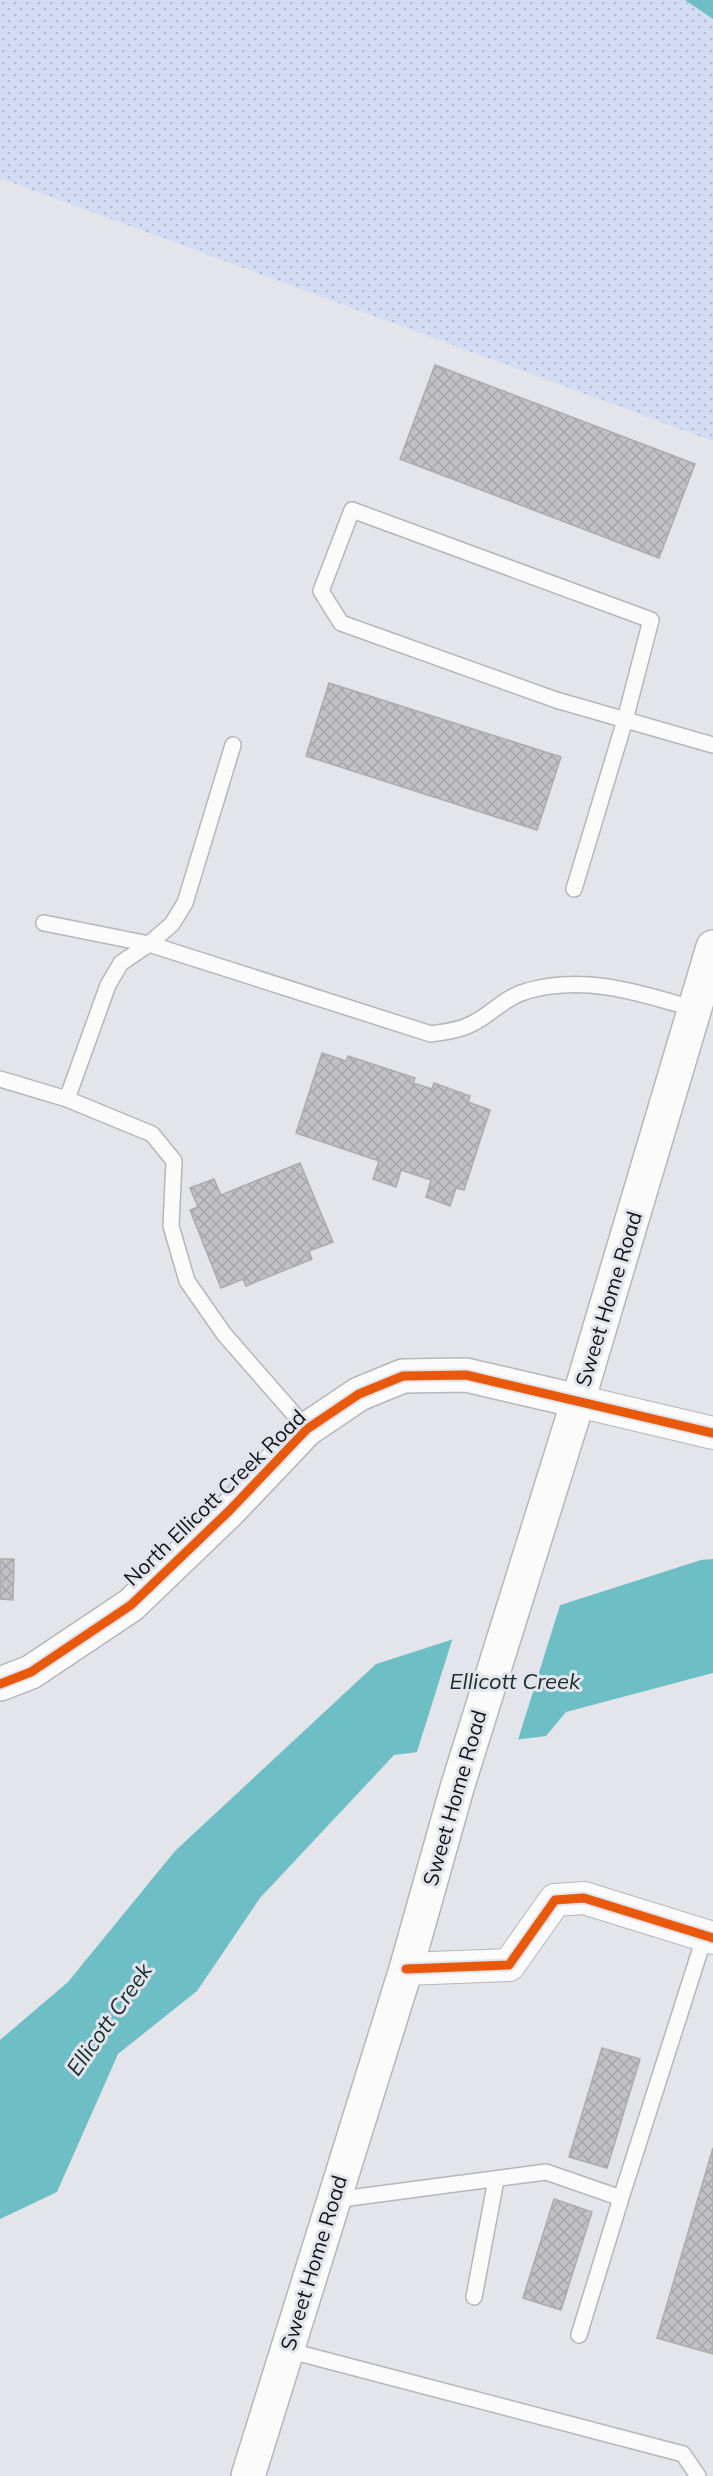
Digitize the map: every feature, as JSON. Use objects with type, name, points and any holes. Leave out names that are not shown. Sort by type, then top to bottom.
[{"type":"main road","name":"Sweet Home Road","points":[[248,2476],[406,1969],[512,1608],[578,1401],[713,947]]},
{"type":"main road","name":"North Ellicott Creek Road","points":[[0,1684],[31,1672],[131,1605],[230,1510],[307,1429],[359,1394],[403,1376],[466,1375],[578,1401]]},
{"type":"street","name":"North Ellicott Creek Road","points":[[578,1401],[713,1432]]},
{"type":"street","points":[[406,1969],[509,1965],[555,1900],[584,1898],[709,1936]]},
{"type":"lane","points":[[574,889],[625,720],[651,620],[352,510],[321,591],[341,623],[556,700],[625,720],[713,745]]},
{"type":"lane","points":[[67,1099],[108,985],[121,963],[149,944],[172,924],[184,903],[233,745]]},
{"type":"lane","points":[[44,923],[149,944],[431,1034],[468,1026],[525,991],[565,985],[602,985],[633,991],[695,1009]]},
{"type":"lane","points":[[0,1079],[67,1099],[152,1134],[174,1161],[171,1226],[187,1281],[224,1334],[307,1429]]},
{"type":"lane","points":[[579,2335],[621,2198],[709,1936]]},
{"type":"lane","points":[[334,2200],[546,2172],[621,2198]]},
{"type":"lane","points":[[474,2297],[495,2180]]},
{"type":"lane","points":[[287,2350],[683,2454],[698,2476]]},
{"type":"shaded area","points":[[0,0],[685,0],[713,19],[713,441],[0,178]]},
{"type":"water","points":[[685,0],[713,0],[713,19]]},
{"type":"water","name":"Ellicott Creek","points":[[713,1559],[713,1673],[566,1712],[546,1736],[394,1755],[260,1898],[197,1991],[118,2054],[57,2192],[0,2219],[0,2040],[68,1982],[175,1851],[376,1664],[701,1560]]},
{"type":"pier","points":[[561,1602],[517,1743],[416,1755],[453,1637]]},
{"type":"building","points":[[435,365],[695,464],[659,558],[400,459]]},
{"type":"building","points":[[329,683],[561,757],[537,830],[306,756]]},
{"type":"building","points":[[322,1053],[346,1061],[348,1056],[415,1078],[413,1083],[432,1089],[434,1083],[470,1096],[468,1102],[490,1110],[464,1190],[456,1188],[450,1206],[426,1197],[431,1180],[401,1170],[396,1187],[373,1179],[379,1161],[296,1133]]},
{"type":"building","points":[[300,1163],[333,1242],[309,1251],[312,1259],[246,1286],[243,1279],[221,1288],[190,1210],[198,1207],[190,1188],[214,1179],[221,1195]]},
{"type":"building","points":[[0,1559],[14,1559],[13,1600],[0,1599]]},
{"type":"building","points":[[602,2048],[640,2059],[607,2168],[569,2157]]},
{"type":"building","points":[[713,2148],[713,2354],[657,2338]]},
{"type":"building","points":[[554,2199],[592,2212],[561,2310],[523,2298]]},
{"type":"cycle path","points":[[0,1684],[31,1672],[131,1605],[230,1510],[307,1429],[359,1394],[403,1376],[466,1375],[713,1433]]},
{"type":"cycle path","points":[[406,1969],[509,1965],[555,1900],[584,1898],[713,1938]]}]
